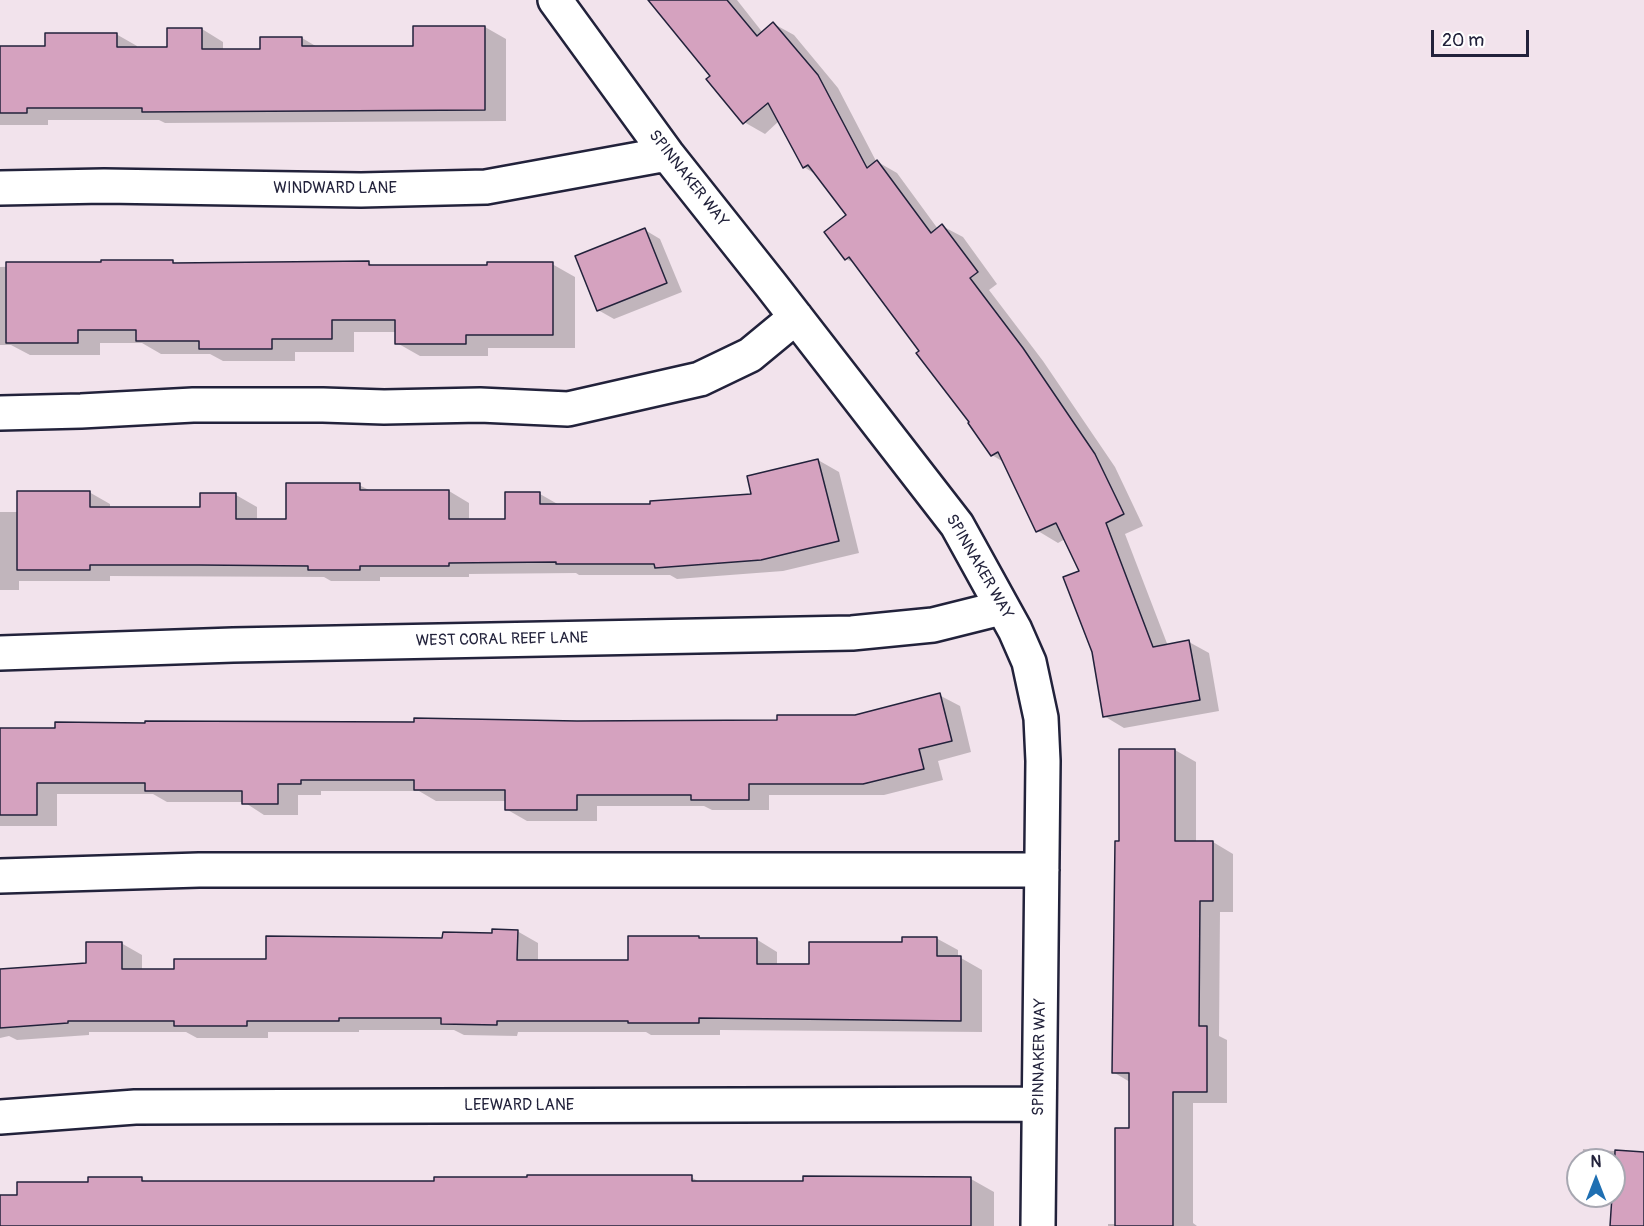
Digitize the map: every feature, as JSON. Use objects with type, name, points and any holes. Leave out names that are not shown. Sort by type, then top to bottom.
[{"type":"street","name":"SPINNAKER WAY","points":[[555,0],[667,154],[957,525],[1015,630],[1029,662],[1041,718],[1043,761],[1038,1226]]},
{"type":"street","name":"WINDWARD LANE","points":[[0,188],[104,186],[361,190],[486,187],[667,154]]},
{"type":"street","points":[[0,413],[193,405],[384,407],[480,405],[568,409],[700,379],[750,355],[796,317]]},
{"type":"street","name":"WEST CORAL REEF LANE","points":[[0,653],[245,645],[852,633],[933,625],[1001,608]]},
{"type":"street","points":[[0,876],[199,870],[1041,870]]},
{"type":"street","name":"LEEWARD LANE","points":[[0,1118],[135,1107],[1039,1104]]},
{"type":"building","points":[[648,0],[727,0],[757,36],[773,22],[818,75],[867,168],[877,160],[931,233],[942,224],[978,272],[970,278],[1023,348],[1095,454],[1124,514],[1106,523],[1153,647],[1189,640],[1200,700],[1103,717],[1092,652],[1063,577],[1079,571],[1056,523],[1036,532],[998,452],[991,456],[969,422],[916,353],[919,351],[849,257],[845,260],[824,232],[846,215],[808,165],[803,168],[768,103],[743,124],[706,79],[710,76]]},
{"type":"building","points":[[413,26],[485,26],[485,110],[142,112],[142,108],[27,108],[27,113],[0,113],[0,46],[45,46],[45,33],[117,33],[117,47],[167,47],[167,28],[202,28],[202,49],[260,49],[260,37],[302,37],[302,46],[413,46]]},
{"type":"building","points":[[645,228],[667,283],[597,311],[575,256]]},
{"type":"building","points":[[101,260],[173,260],[173,263],[369,261],[369,265],[487,265],[487,262],[553,262],[553,335],[466,335],[466,344],[395,344],[395,320],[332,320],[332,339],[272,339],[272,349],[199,349],[199,341],[136,341],[136,330],[78,330],[78,343],[6,343],[6,262],[101,262]]},
{"type":"building","points":[[818,459],[839,541],[761,560],[655,568],[654,564],[556,564],[556,562],[449,563],[449,566],[360,566],[360,570],[308,570],[308,566],[90,565],[90,570],[17,570],[17,491],[90,491],[90,507],[200,507],[200,493],[236,493],[236,519],[286,519],[286,483],[360,483],[360,490],[449,490],[449,519],[505,519],[505,492],[540,492],[540,504],[650,504],[650,501],[751,494],[747,476]]},
{"type":"building","points":[[940,693],[952,741],[919,749],[924,769],[863,784],[749,784],[749,800],[691,800],[691,795],[577,795],[577,810],[505,810],[505,790],[414,790],[414,780],[301,780],[301,784],[278,784],[278,804],[242,804],[242,791],[145,791],[145,783],[37,783],[37,815],[0,815],[0,728],[55,728],[55,722],[414,722],[414,718],[577,721],[777,720],[777,715],[855,715]]},
{"type":"building","points":[[1119,749],[1175,749],[1175,841],[1213,841],[1213,901],[1200,901],[1199,1026],[1207,1026],[1207,1092],[1173,1092],[1173,1226],[1115,1226],[1115,1128],[1129,1128],[1129,1073],[1112,1073],[1115,841],[1119,841]]},
{"type":"building","points":[[492,929],[518,930],[517,960],[628,960],[628,936],[699,936],[699,938],[757,938],[757,964],[809,964],[809,942],[902,942],[902,937],[937,937],[937,956],[961,956],[961,1021],[699,1018],[699,1023],[497,1021],[497,1025],[441,1024],[441,1018],[339,1018],[339,1021],[247,1021],[247,1026],[174,1026],[174,1021],[68,1021],[68,1023],[0,1028],[0,969],[86,963],[86,942],[122,942],[122,969],[174,969],[174,959],[266,959],[266,936],[442,938],[443,932],[492,933]]},
{"type":"building","points":[[1626,1151],[1644,1152],[1644,1226],[1610,1226],[1611,1208],[1626,1208]]},
{"type":"building","points":[[527,1175],[692,1175],[692,1181],[803,1181],[803,1176],[971,1177],[971,1226],[0,1226],[0,1195],[17,1195],[17,1182],[88,1182],[88,1177],[142,1177],[142,1181],[434,1181],[434,1177],[527,1177]]}]
